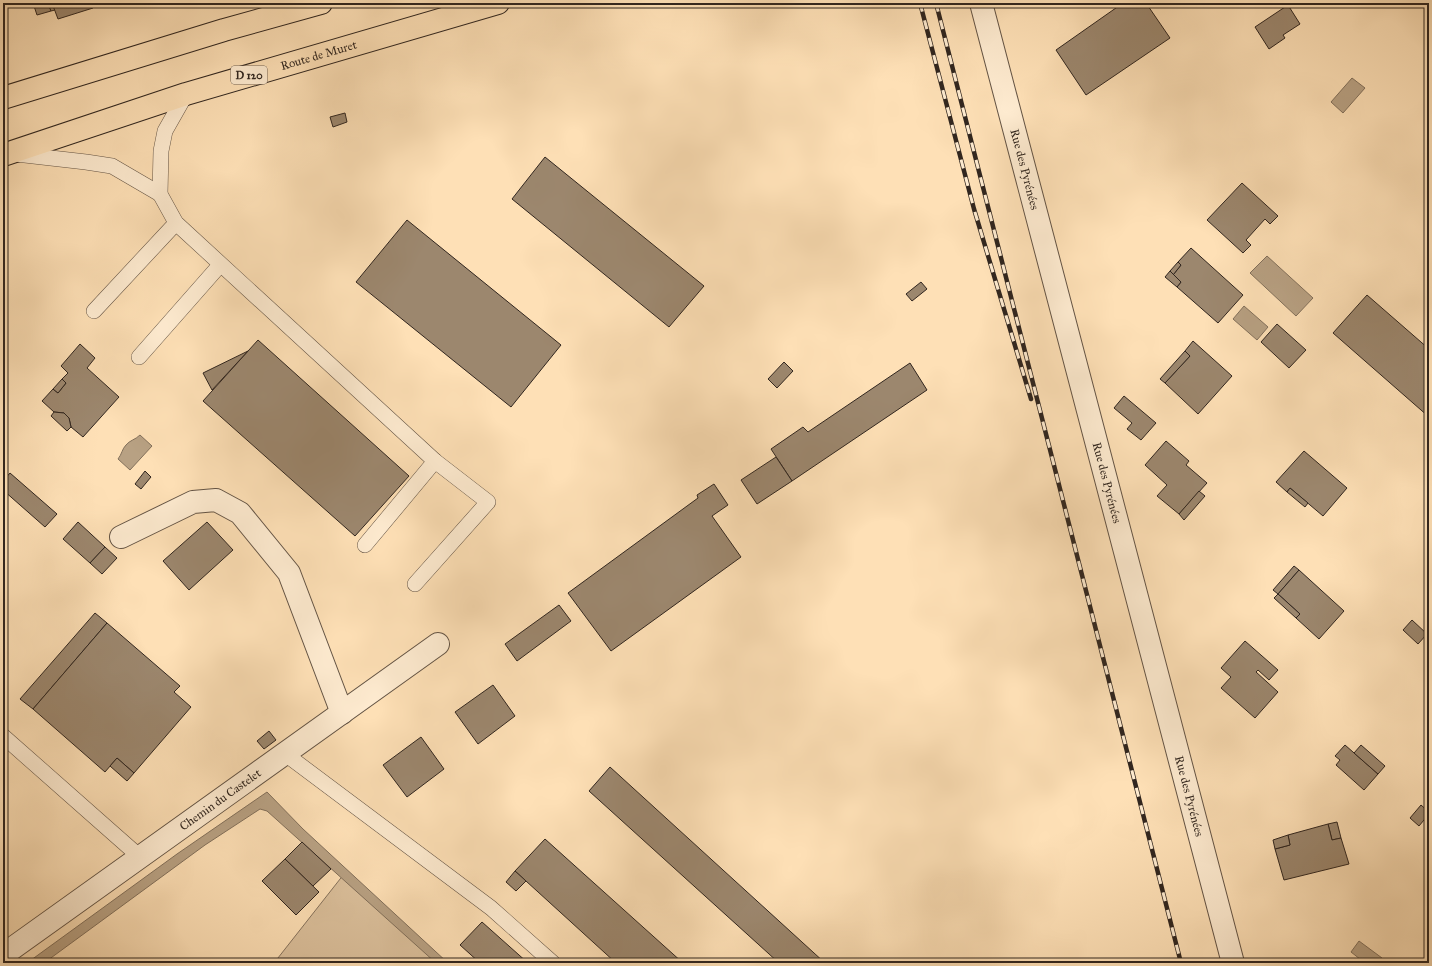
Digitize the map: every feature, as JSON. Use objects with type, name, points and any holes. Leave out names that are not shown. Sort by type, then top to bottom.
[{"type":"main road","points":[[3,98],[224,30],[321,3]]},
{"type":"main road","name":"Route de Muret","points":[[5,154],[186,94],[498,3]]},
{"type":"street","name":"Rue des Pyrénées","points":[[982,3],[1233,963]]},
{"type":"street","points":[[121,537],[193,502],[216,500],[240,513],[289,573],[342,713]]},
{"type":"street","name":"Chemin du Castelet","points":[[3,955],[438,644]]},
{"type":"lane","points":[[186,94],[165,132],[161,151],[160,194],[176,223],[435,461],[488,502],[415,584]]},
{"type":"lane","points":[[5,154],[80,161],[112,166],[160,194]]},
{"type":"lane","points":[[94,311],[176,223]]},
{"type":"lane","points":[[139,358],[220,265]]},
{"type":"lane","points":[[365,545],[435,461]]},
{"type":"lane","points":[[3,736],[140,857]]},
{"type":"lane","points":[[284,753],[491,908],[553,963]]},
{"type":"shaded area","points":[[1352,78],[1365,88],[1343,113],[1331,102]]},
{"type":"shaded area","points":[[1267,256],[1313,298],[1296,316],[1250,273]]},
{"type":"shaded area","points":[[1244,306],[1268,327],[1257,340],[1233,319]]},
{"type":"shaded area","points":[[140,435],[152,446],[130,470],[118,459],[126,445]]},
{"type":"shaded area","points":[[267,792],[303,829],[448,963],[436,963],[267,811],[260,809],[205,845],[44,963],[27,963],[177,854]]},
{"type":"shaded area","points":[[344,874],[444,963],[274,963]]},
{"type":"shaded area","points":[[1359,941],[1382,958],[1379,963],[1365,963],[1351,952]]},
{"type":"building","points":[[33,3],[48,3],[51,11],[37,15]]},
{"type":"building","points":[[48,3],[52,3],[55,10],[51,11]]},
{"type":"building","points":[[52,3],[91,3],[93,8],[58,19]]},
{"type":"building","points":[[1123,3],[1146,3],[1170,38],[1086,95],[1056,50]]},
{"type":"building","points":[[1288,5],[1300,24],[1283,35],[1285,38],[1269,49],[1255,27]]},
{"type":"building","points":[[345,113],[347,122],[333,127],[330,117]]},
{"type":"building","points":[[545,157],[704,286],[669,327],[512,199]]},
{"type":"building","points":[[1242,183],[1278,216],[1270,224],[1265,219],[1246,240],[1251,245],[1243,253],[1207,220]]},
{"type":"building","points":[[407,220],[561,345],[511,407],[356,282]]},
{"type":"building","points":[[1191,248],[1243,295],[1218,323],[1177,287],[1181,282],[1173,275],[1181,265],[1178,262]]},
{"type":"building","points":[[1178,262],[1181,265],[1173,275],[1170,271]]},
{"type":"building","points":[[1170,271],[1181,282],[1177,287],[1165,277]]},
{"type":"building","points":[[921,282],[927,289],[912,301],[906,294]]},
{"type":"building","points":[[1367,295],[1429,349],[1429,417],[1333,333]]},
{"type":"building","points":[[1277,324],[1306,350],[1289,368],[1261,342]]},
{"type":"building","points":[[258,340],[409,476],[355,536],[203,401]]},
{"type":"building","points":[[1193,341],[1232,376],[1198,414],[1165,383],[1190,356],[1185,351]]},
{"type":"building","points":[[80,344],[95,358],[87,368],[119,397],[83,437],[71,427],[69,418],[64,413],[54,412],[42,401],[53,389],[58,393],[66,383],[62,379],[68,373],[61,366]]},
{"type":"building","points":[[248,351],[212,390],[203,373]]},
{"type":"building","points":[[1185,351],[1190,356],[1165,383],[1160,379]]},
{"type":"building","points":[[784,362],[793,371],[777,388],[768,379]]},
{"type":"building","points":[[910,363],[927,390],[792,481],[771,449],[803,427],[808,432]]},
{"type":"building","points":[[62,379],[66,383],[58,393],[53,389]]},
{"type":"building","points":[[1124,396],[1156,423],[1141,440],[1127,429],[1132,423],[1114,408]]},
{"type":"building","points":[[54,412],[64,413],[69,418],[71,427],[67,431],[51,416]]},
{"type":"building","points":[[1166,441],[1189,461],[1186,465],[1207,483],[1179,514],[1157,496],[1167,485],[1145,465]]},
{"type":"building","points":[[1304,451],[1347,488],[1323,516],[1290,488],[1287,492],[1276,482]]},
{"type":"building","points":[[776,457],[792,481],[757,504],[741,480]]},
{"type":"building","points":[[145,471],[151,477],[141,489],[135,484]]},
{"type":"building","points":[[10,473],[57,514],[45,527],[3,490],[3,481]]},
{"type":"building","points":[[714,484],[728,505],[712,516],[741,557],[611,651],[568,593],[698,498],[697,495]]},
{"type":"building","points":[[1290,488],[1308,503],[1305,507],[1287,492]]},
{"type":"building","points":[[1199,491],[1205,496],[1184,520],[1179,514]]},
{"type":"building","points":[[78,522],[105,547],[90,563],[63,539]]},
{"type":"building","points":[[207,522],[233,550],[189,590],[163,561]]},
{"type":"building","points":[[105,547],[117,558],[102,574],[90,563]]},
{"type":"building","points":[[1294,566],[1299,570],[1278,594],[1273,590]]},
{"type":"building","points":[[1299,570],[1344,611],[1319,639],[1296,618],[1300,614],[1278,594]]},
{"type":"building","points":[[1278,594],[1300,614],[1296,618],[1274,598]]},
{"type":"building","points":[[559,605],[571,621],[517,661],[505,644]]},
{"type":"building","points":[[95,613],[107,623],[33,709],[20,699]]},
{"type":"building","points":[[1412,620],[1427,634],[1418,644],[1403,630]]},
{"type":"building","points":[[107,623],[180,686],[174,692],[191,707],[134,773],[117,758],[105,772],[33,709]]},
{"type":"building","points":[[1245,641],[1278,670],[1269,680],[1258,670],[1256,672],[1278,692],[1255,718],[1221,688],[1231,677],[1221,668]]},
{"type":"building","points":[[493,685],[515,716],[478,744],[455,712]]},
{"type":"building","points":[[269,731],[276,740],[264,749],[257,741]]},
{"type":"building","points":[[421,737],[444,769],[407,797],[383,765]]},
{"type":"building","points":[[1345,745],[1378,774],[1364,790],[1336,765],[1340,760],[1335,756]]},
{"type":"building","points":[[1361,745],[1385,766],[1378,774],[1354,753]]},
{"type":"building","points":[[117,758],[134,773],[127,781],[110,766]]},
{"type":"building","points":[[610,767],[825,963],[779,963],[589,791]]},
{"type":"building","points":[[1421,805],[1429,812],[1429,814],[1419,826],[1410,818]]},
{"type":"building","points":[[1337,822],[1341,838],[1332,840],[1328,824]]},
{"type":"building","points":[[1328,824],[1332,840],[1341,838],[1349,864],[1284,880],[1275,849],[1290,845],[1288,835]]},
{"type":"building","points":[[1288,835],[1290,845],[1275,849],[1273,840]]},
{"type":"building","points":[[545,839],[683,963],[616,963],[515,871]]},
{"type":"building","points":[[302,842],[331,869],[313,886],[285,859]]},
{"type":"building","points":[[285,859],[319,892],[296,915],[262,881]]},
{"type":"building","points":[[515,871],[526,881],[516,891],[506,882]]},
{"type":"building","points":[[482,922],[528,963],[480,963],[460,945]]},
{"type":"railway","points":[[920,3],[974,209],[1031,399]]},
{"type":"railway","points":[[936,3],[1181,963]]}]
